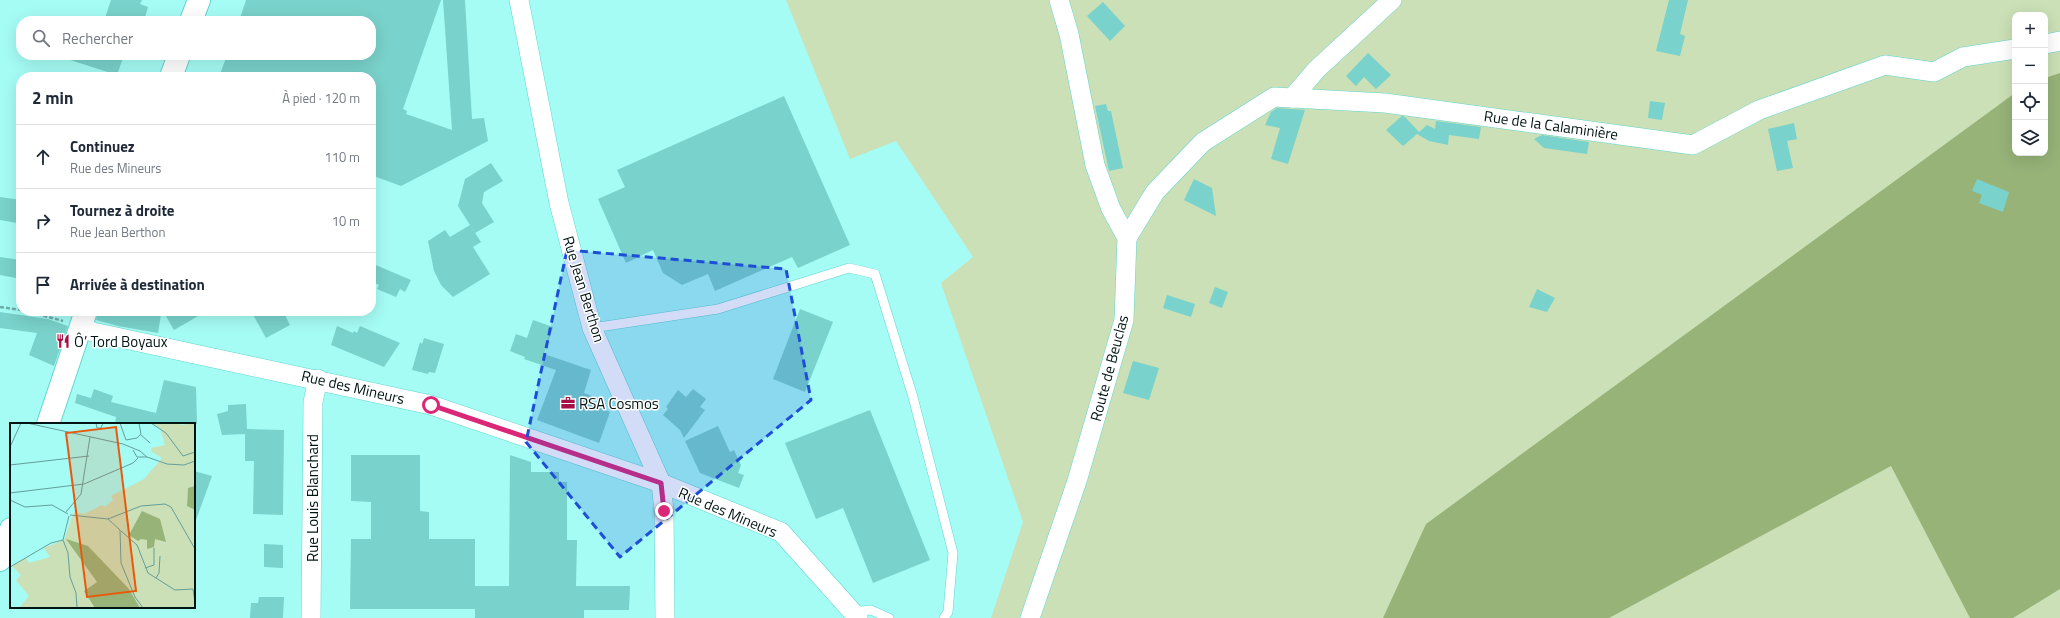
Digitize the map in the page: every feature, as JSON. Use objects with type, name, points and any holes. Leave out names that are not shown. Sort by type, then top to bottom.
[{"type":"main road","points":[[193,16],[199,0]]},
{"type":"main road","points":[[173,72],[177,60]]},
{"type":"main road","points":[[48,423],[84,319]]},
{"type":"street","name":"Rue Jean Berthon","points":[[519,0],[559,203],[592,328],[661,483],[664,511],[665,618]]},
{"type":"street","points":[[1059,0],[1069,34],[1095,165],[1111,210],[1127,238]]},
{"type":"street","points":[[1292,98],[1317,69],[1392,0]]},
{"type":"street","points":[[2048,43],[2060,40]]},
{"type":"street","name":"Rue de la Calaminière","points":[[1127,238],[1155,192],[1203,142],[1274,97],[1385,103],[1692,145],[1759,110],[1885,65],[1934,72],[1963,57],[2012,49]]},
{"type":"street","name":"Route de Beuclas","points":[[1030,618],[1077,481],[1124,320],[1127,238]]},
{"type":"street","name":"Rue des Mineurs","points":[[84,319],[93,332],[318,379],[431,405],[661,483],[781,532],[856,615]]},
{"type":"street","name":"Rue Louis Blanchard","points":[[311,618],[313,402],[318,379]]},
{"type":"lane","points":[[592,328],[718,309],[849,268],[875,274],[914,397],[953,553],[948,612],[944,618]]},
{"type":"lane","points":[[856,615],[871,610],[890,618]]},
{"type":"path","points":[[0,307],[16,309]]},
{"type":"path","points":[[62,316],[84,319]]},
{"type":"highlighted area","points":[[567,250],[786,269],[811,400],[620,557],[526,442]]},
{"type":"green space","points":[[786,0],[2060,0],[2060,618],[991,618],[1023,522],[941,283],[973,257],[896,141],[850,159]]},
{"type":"green space","points":[[2060,73],[2060,589],[2013,618],[1970,618],[1891,466],[1609,618],[1383,618],[1426,524],[2012,95],[2012,156],[2048,156],[2048,77]]},
{"type":"building","points":[[111,0],[142,0],[140,4],[148,7],[145,16],[106,16]]},
{"type":"building","points":[[246,0],[441,0],[403,109],[407,111],[406,114],[452,130],[443,0],[465,0],[472,119],[484,118],[488,141],[401,186],[376,177],[376,72],[221,72],[225,60],[376,60],[376,16],[241,16]]},
{"type":"building","points":[[1669,0],[1688,0],[1680,34],[1685,36],[1680,56],[1656,51]]},
{"type":"building","points":[[1103,2],[1125,26],[1110,41],[1087,16]]},
{"type":"building","points":[[1368,53],[1391,75],[1376,89],[1364,77],[1356,86],[1346,76]]},
{"type":"building","points":[[70,60],[122,60],[118,72],[108,72]]},
{"type":"building","points":[[784,96],[850,245],[798,268],[792,257],[715,291],[708,274],[682,285],[663,273],[653,250],[626,263],[598,199],[625,187],[617,170]]},
{"type":"building","points":[[1650,101],[1665,103],[1662,120],[1648,118]]},
{"type":"building","points":[[1106,104],[1108,111],[1111,111],[1123,168],[1109,171],[1095,106]]},
{"type":"building","points":[[1277,108],[1305,110],[1288,164],[1271,159],[1280,128],[1265,125],[1271,112]]},
{"type":"building","points":[[1402,116],[1405,117],[1419,132],[1427,125],[1435,129],[1436,121],[1481,127],[1479,139],[1449,135],[1448,145],[1429,141],[1417,134],[1403,146],[1386,130]]},
{"type":"building","points":[[1794,123],[1797,139],[1787,141],[1793,168],[1777,171],[1768,129]]},
{"type":"building","points":[[1542,135],[1589,142],[1587,154],[1544,148],[1534,139]]},
{"type":"building","points":[[491,163],[503,181],[484,192],[482,203],[494,222],[475,233],[458,206],[465,179]]},
{"type":"building","points":[[1194,179],[1212,188],[1216,216],[1184,200]]},
{"type":"building","points":[[1977,179],[2009,192],[2003,212],[1979,203],[1982,195],[1972,191]]},
{"type":"building","points":[[0,197],[16,199],[16,223],[0,220]]},
{"type":"building","points":[[470,225],[481,242],[473,247],[490,274],[453,297],[441,285],[434,271],[428,241],[445,230],[450,237]]},
{"type":"building","points":[[0,257],[16,259],[16,278],[0,275]]},
{"type":"building","points":[[376,265],[411,280],[405,292],[400,289],[396,297],[377,289],[379,285],[376,284]]},
{"type":"building","points":[[1215,287],[1228,292],[1222,308],[1209,303]]},
{"type":"building","points":[[1537,289],[1555,298],[1547,312],[1529,307]]},
{"type":"building","points":[[1167,295],[1195,304],[1191,317],[1163,308]]},
{"type":"building","points":[[800,309],[833,322],[805,392],[773,379]]},
{"type":"building","points":[[0,312],[16,314],[16,316],[48,319],[68,326],[54,366],[29,355],[37,333],[0,328]]},
{"type":"building","points":[[97,316],[161,316],[158,333],[118,326],[96,320]]},
{"type":"building","points":[[166,316],[198,316],[174,330]]},
{"type":"building","points":[[254,316],[286,316],[290,325],[266,338]]},
{"type":"building","name":"RSA Cosmos","points":[[533,320],[553,327],[544,354],[591,370],[584,393],[592,396],[589,404],[610,412],[599,443],[537,420],[556,370],[524,359],[525,357],[510,351],[516,334],[527,338]]},
{"type":"building","points":[[337,326],[353,333],[354,331],[357,333],[360,326],[400,343],[384,367],[331,345]]},
{"type":"building","points":[[424,338],[444,344],[435,373],[429,372],[428,374],[412,370],[420,342],[422,344]]},
{"type":"building","points":[[1133,361],[1159,368],[1149,400],[1123,393]]},
{"type":"building","points":[[164,380],[196,387],[197,424],[115,423],[116,417],[75,403],[77,394],[91,398],[94,389],[113,396],[111,402],[156,413]]},
{"type":"building","points":[[693,389],[706,399],[700,407],[705,410],[684,438],[680,430],[663,415],[668,409],[666,407],[678,390],[686,397]]},
{"type":"building","points":[[246,404],[247,429],[284,430],[283,515],[253,514],[254,461],[245,461],[245,434],[222,435],[217,414],[228,411],[228,405]]},
{"type":"building","points":[[870,410],[930,560],[873,583],[843,508],[816,519],[785,443]]},
{"type":"building","points":[[718,426],[730,452],[734,450],[741,465],[738,473],[744,475],[739,488],[700,473],[685,441]]},
{"type":"building","points":[[351,455],[420,455],[420,511],[429,512],[429,539],[475,539],[475,586],[509,586],[510,455],[531,462],[531,472],[559,472],[559,482],[567,482],[567,540],[577,540],[576,586],[630,586],[629,610],[584,610],[584,618],[475,618],[475,609],[350,609],[351,539],[371,539],[371,502],[351,501]]},
{"type":"building","points":[[195,471],[212,476],[195,520]]},
{"type":"building","points":[[264,544],[283,545],[283,568],[264,567]]},
{"type":"building","points":[[259,597],[284,597],[283,618],[250,618],[251,603],[258,603]]},
{"type":"place","name":"Ô’ Tord Boyaux","points":[[63,341]]},
{"type":"place","name":"RSA Cosmos","points":[[568,403]]},
{"type":"route","points":[[431,405],[661,483],[664,511]]}]
